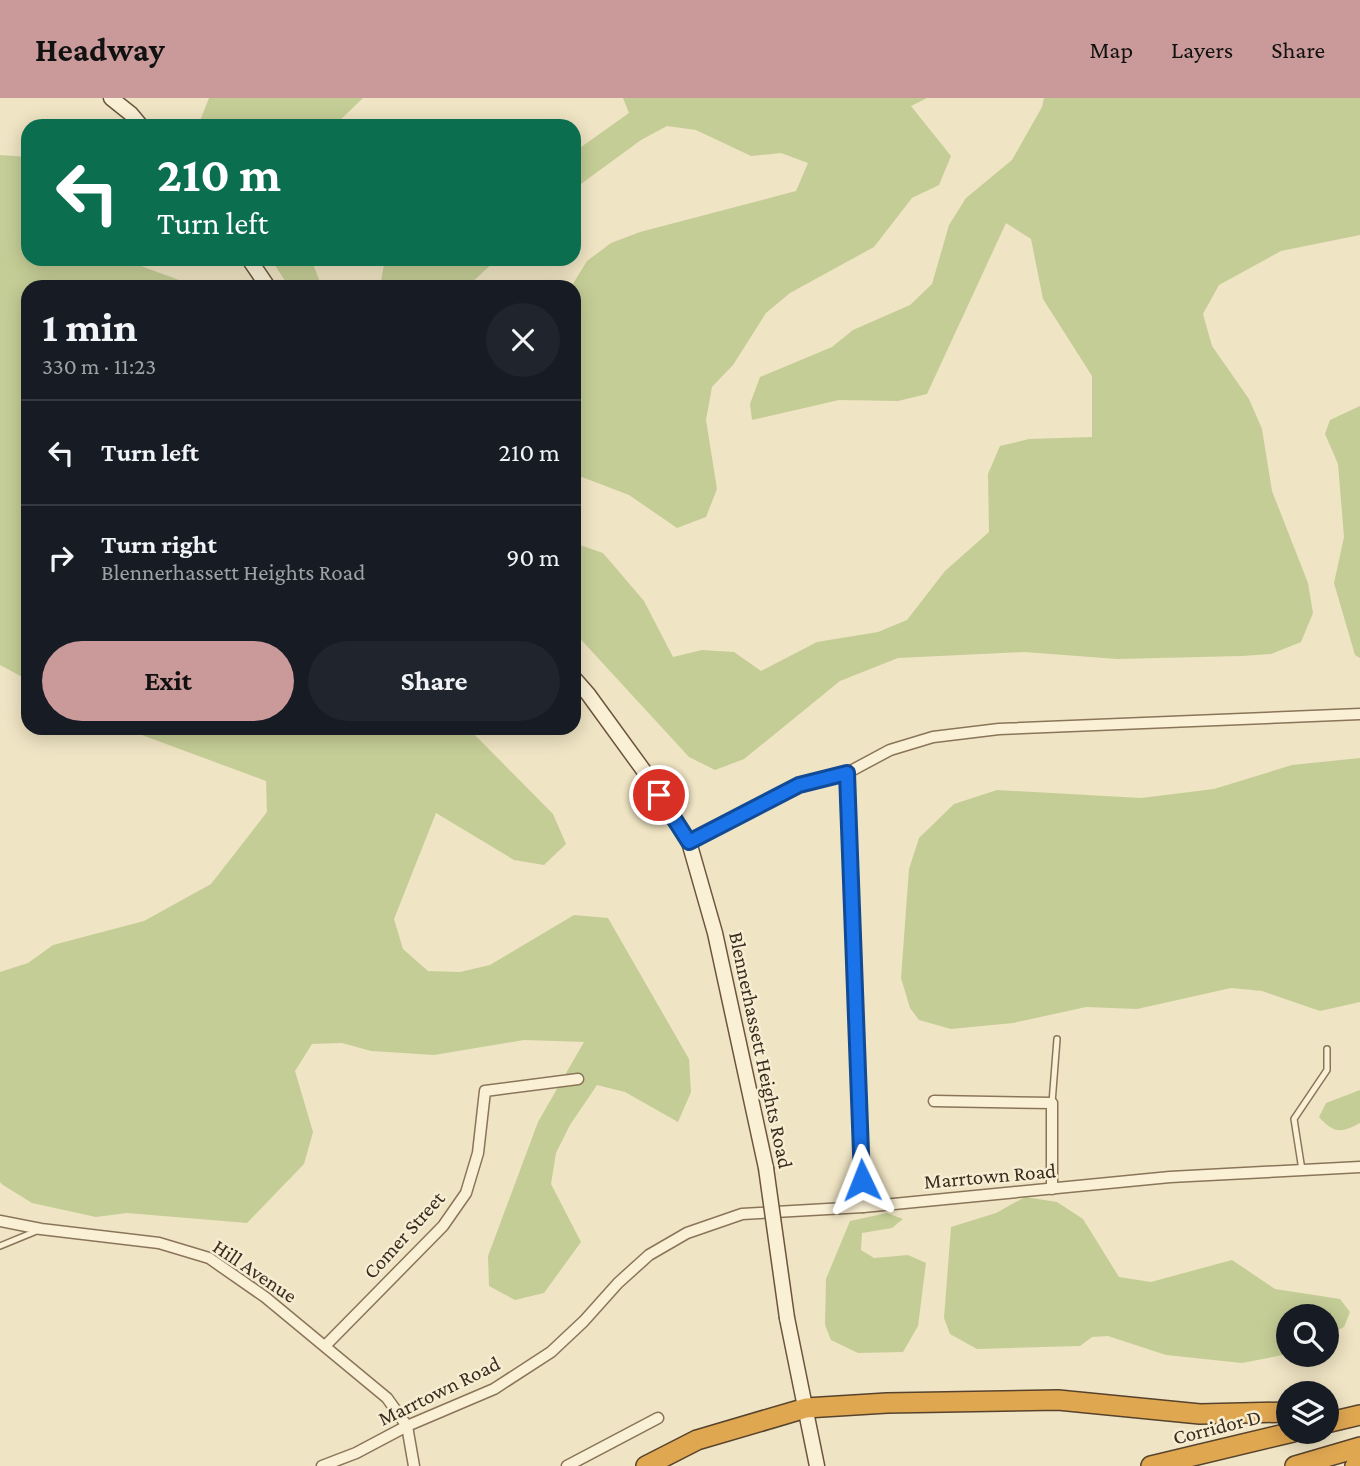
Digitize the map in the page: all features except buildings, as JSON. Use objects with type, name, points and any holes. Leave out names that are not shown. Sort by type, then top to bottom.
[{"type":"highway","points":[[646,1466],[697,1440],[806,1408],[887,1403],[1058,1400],[1200,1414],[1276,1412]]},
{"type":"highway","points":[[1339,1412],[1360,1413]]},
{"type":"highway","points":[[1339,1419],[1360,1413]]},
{"type":"highway","name":"Corridor D","points":[[1151,1466],[1276,1436]]},
{"type":"highway","points":[[1295,1466],[1360,1447]]},
{"type":"highway","points":[[1354,1466],[1360,1463]]},
{"type":"street","points":[[111,98],[135,119]]},
{"type":"street","name":"Blennerhassett Heights Road","points":[[581,686],[644,771],[689,842],[715,933],[766,1168],[787,1318],[817,1466]]},
{"type":"street","points":[[689,842],[799,785],[847,773],[890,750],[933,737],[999,729],[1360,714]]},
{"type":"street","points":[[847,773],[863,1207]]},
{"type":"street","name":"Comer Street","points":[[325,1346],[443,1226],[466,1193],[478,1153],[485,1091],[578,1079]]},
{"type":"street","points":[[934,1101],[1052,1103],[1052,1189]]},
{"type":"street","name":"Marrtown Road","points":[[325,1465],[494,1388],[551,1352],[649,1255],[687,1233],[742,1214],[863,1207],[1170,1177],[1360,1167]]},
{"type":"street","name":"Hill Avenue","points":[[0,1221],[41,1229],[159,1243],[209,1258],[265,1297],[387,1398],[407,1426]]},
{"type":"street","points":[[567,1466],[658,1418]]},
{"type":"street","points":[[407,1426],[414,1466]]},
{"type":"lane","points":[[1052,1103],[1057,1039]]},
{"type":"lane","points":[[1302,1170],[1294,1119],[1327,1070],[1327,1049]]},
{"type":"lane","points":[[0,1246],[41,1229]]},
{"type":"green space","points":[[209,98],[363,98],[341,119],[201,119]]},
{"type":"green space","points":[[623,98],[927,98],[911,106],[951,156],[939,185],[912,198],[874,247],[790,293],[766,313],[733,365],[712,387],[706,420],[717,489],[706,517],[677,528],[629,495],[581,477],[581,280],[575,280],[587,261],[611,243],[640,232],[796,191],[808,163],[781,153],[751,156],[696,130],[667,126],[641,140],[581,184],[581,147],[629,113]]},
{"type":"green space","points":[[1044,98],[1360,98],[1360,235],[1281,251],[1219,285],[1203,314],[1212,346],[1249,399],[1262,429],[1272,491],[1308,583],[1313,613],[1301,642],[1271,654],[1242,656],[1117,659],[1024,652],[898,658],[840,681],[744,759],[715,770],[689,757],[581,640],[581,545],[603,553],[644,601],[673,657],[702,650],[734,652],[761,671],[817,642],[878,632],[907,620],[945,571],[989,532],[988,474],[1000,446],[1029,439],[1092,437],[1092,376],[1043,299],[1031,239],[1006,223],[927,394],[898,401],[839,400],[752,420],[750,404],[760,377],[832,347],[853,330],[910,305],[932,284],[949,225],[966,198],[1012,160],[1042,107]]},
{"type":"green space","points":[[0,155],[21,156],[21,266],[141,266],[179,280],[21,280],[21,676],[0,665]]},
{"type":"green space","points":[[276,266],[314,266],[319,280],[284,280]]},
{"type":"green space","points":[[384,266],[490,266],[474,280],[381,280]]},
{"type":"green space","points":[[1360,406],[1360,658],[1355,655],[1334,583],[1344,537],[1338,464],[1325,434],[1330,420]]},
{"type":"green space","points":[[142,735],[475,735],[553,814],[566,844],[544,865],[514,860],[436,813],[394,919],[403,949],[428,971],[460,972],[490,965],[574,915],[608,918],[689,1059],[691,1092],[678,1122],[625,1092],[597,1085],[570,1125],[556,1153],[551,1184],[581,1242],[544,1293],[515,1300],[489,1286],[488,1256],[538,1122],[584,1042],[524,1040],[434,1055],[371,1051],[342,1043],[312,1044],[295,1071],[313,1132],[304,1164],[247,1223],[127,1213],[96,1217],[32,1203],[0,1182],[0,972],[28,963],[53,945],[144,921],[211,884],[267,812],[266,781]]},
{"type":"green space","points":[[1360,758],[1360,1002],[1320,1011],[1262,991],[1231,988],[1137,1009],[1086,1007],[1013,1023],[951,1029],[919,1020],[910,1008],[901,978],[909,869],[919,838],[954,804],[997,790],[1141,798],[1214,789],[1292,765]]},
{"type":"green space","points":[[1360,1090],[1360,1123],[1338,1130],[1329,1127],[1319,1117],[1326,1103]]},
{"type":"green space","points":[[1025,1197],[1057,1202],[1083,1219],[1119,1277],[1151,1282],[1232,1260],[1275,1289],[1340,1299],[1350,1312],[1344,1327],[1339,1329],[1339,1304],[1276,1304],[1276,1356],[1242,1363],[1166,1355],[1108,1336],[1092,1337],[1080,1346],[977,1349],[950,1334],[944,1318],[951,1227],[996,1213]]},
{"type":"green space","points":[[887,1213],[903,1219],[892,1228],[862,1233],[861,1250],[874,1258],[908,1255],[926,1263],[918,1326],[903,1352],[858,1353],[831,1340],[825,1325],[826,1279],[850,1221]]},
{"type":"route","points":[[659,795],[689,842],[799,785],[847,773],[862,1180]]}]
